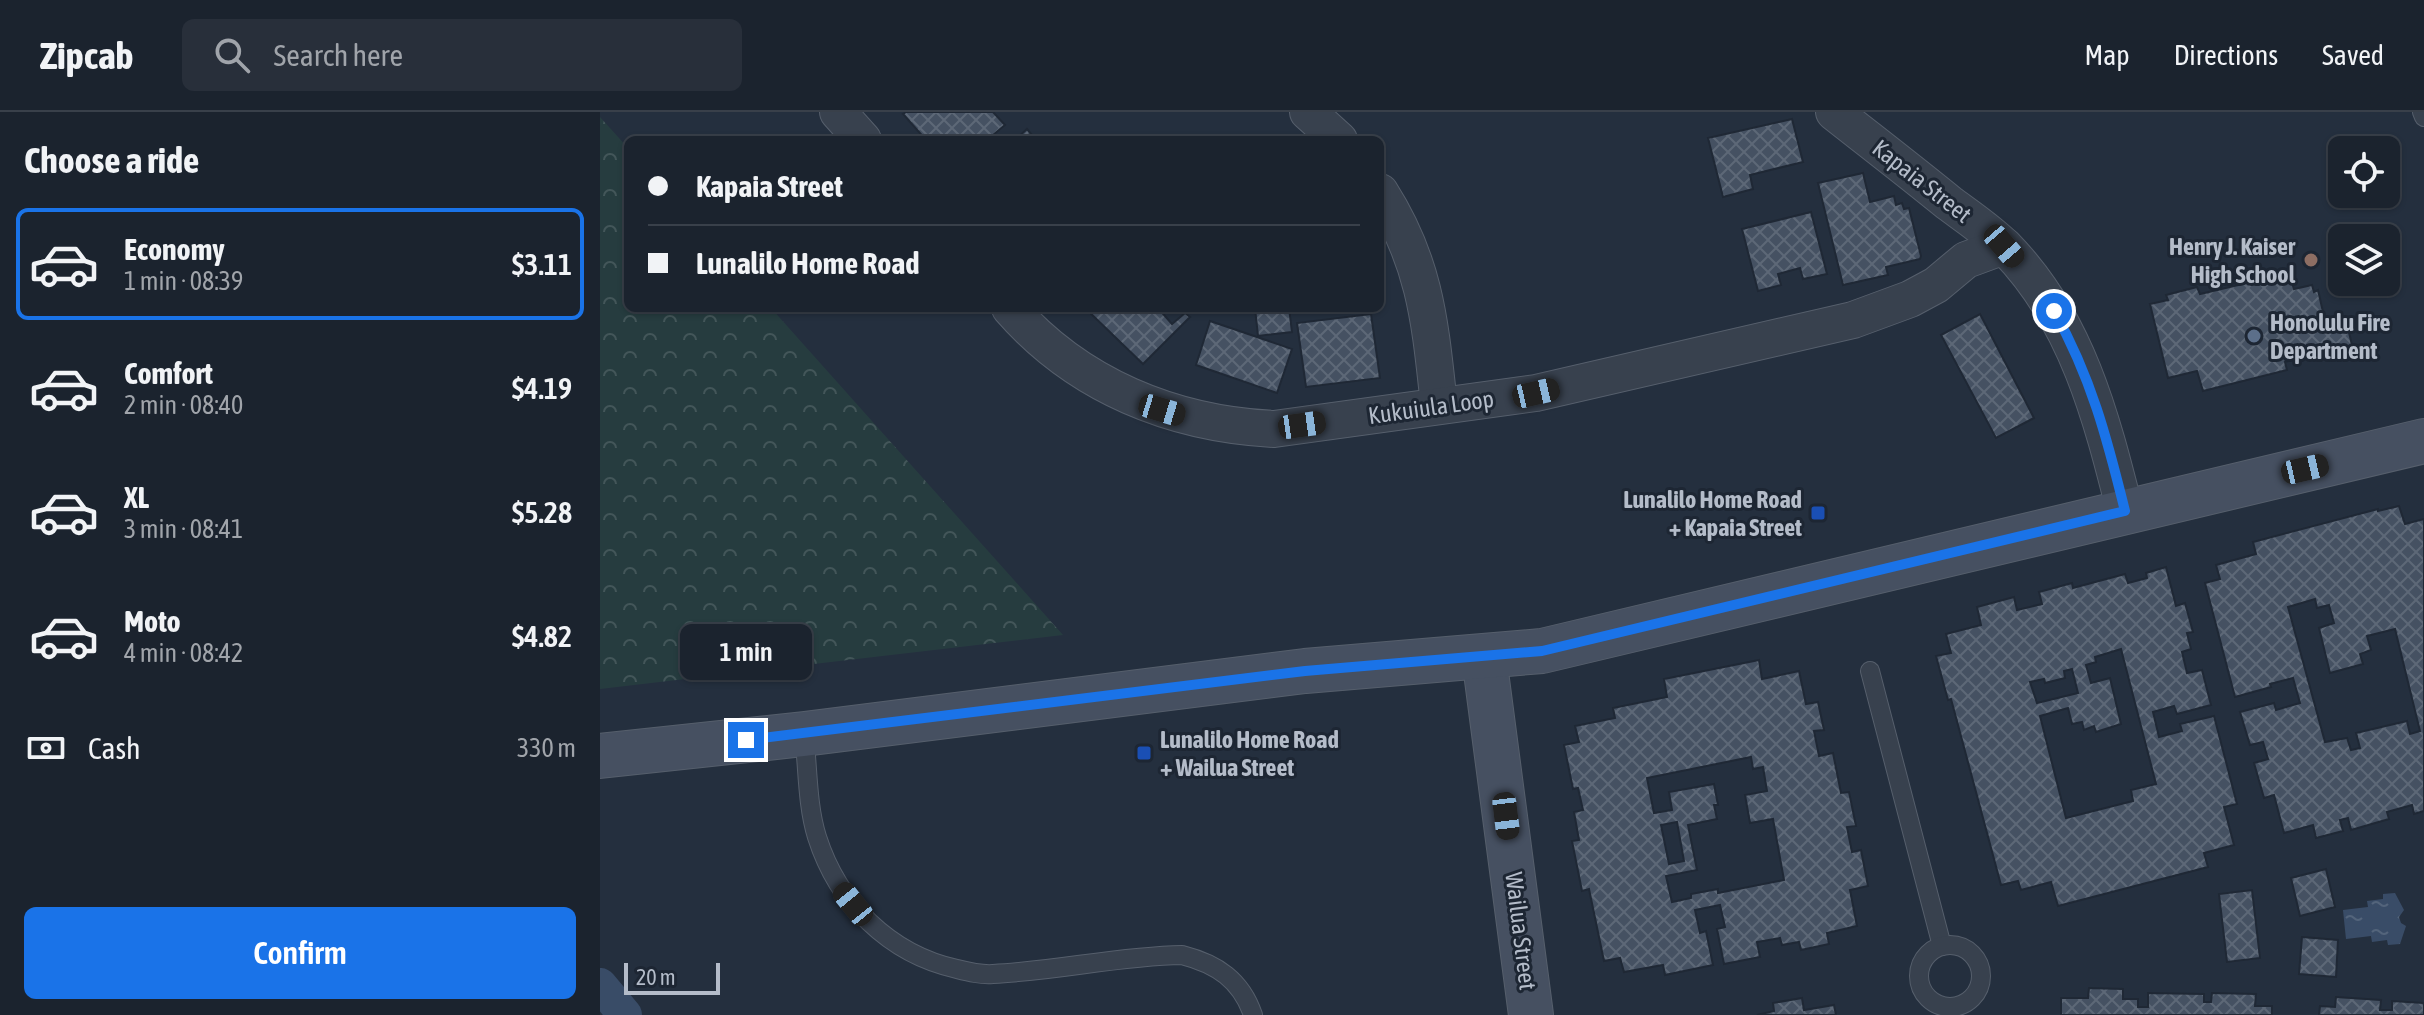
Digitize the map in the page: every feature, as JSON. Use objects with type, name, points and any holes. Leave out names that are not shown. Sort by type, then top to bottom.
[{"type":"main road","points":[[600,756],[804,734],[1305,671],[1542,651],[2424,441]]},
{"type":"main road","name":"Wailua Street","points":[[1484,657],[1531,1015]]},
{"type":"street","points":[[838,112],[859,136]]},
{"type":"street","points":[[1308,112],[1335,136]]},
{"type":"street","name":"Kapaia Street","points":[[1834,112],[2004,246],[2032,278],[2073,345],[2101,417],[2125,511]]},
{"type":"street","points":[[1384,199],[1401,229],[1421,281],[1428,308],[1439,405]]},
{"type":"street","name":"Kukuiula Loop","points":[[1014,312],[1039,338],[1084,373],[1135,400],[1189,418],[1246,428],[1274,429],[1536,393],[1853,320],[1910,299],[1936,285],[1966,260],[2004,246]]},
{"type":"lane","points":[[1870,671],[1942,946]]},
{"type":"lane","points":[[804,734],[812,813],[827,864],[843,892],[863,917],[900,947],[944,967],[991,975],[1182,955],[1202,960],[1227,974],[1243,994],[1253,1015]]},
{"type":"lane","points":[[1942,946],[1963,947],[1972,954],[1981,973],[1976,994],[1960,1011],[1940,1006],[1924,994],[1920,985],[1920,965],[1932,950],[1942,946]]},
{"type":"green space","points":[[600,117],[624,144],[624,312],[775,312],[1063,635],[600,689]]},
{"type":"water","points":[[2395,893],[2404,910],[2399,917],[2401,923],[2406,926],[2400,944],[2388,945],[2387,940],[2372,942],[2371,936],[2346,939],[2343,910],[2368,907],[2367,901],[2383,899],[2383,894]]},
{"type":"building","points":[[993,112],[1005,125],[992,136],[922,136],[903,114]]},
{"type":"building","points":[[1792,119],[1803,162],[1750,175],[1753,189],[1723,197],[1708,138]]},
{"type":"building","points":[[1027,129],[1033,136],[1019,136]]},
{"type":"building","points":[[1863,173],[1870,202],[1894,196],[1896,205],[1902,203],[1904,209],[1909,208],[1921,256],[1920,259],[1886,267],[1888,275],[1843,285],[1818,183]]},
{"type":"building","points":[[1811,212],[1827,274],[1803,279],[1800,268],[1778,274],[1781,285],[1758,291],[1742,229]]},
{"type":"building","name":"Honolulu Fire Department","points":[[2289,273],[2294,289],[2312,285],[2314,292],[2318,290],[2323,312],[2319,314],[2322,326],[2346,320],[2352,345],[2285,362],[2287,370],[2203,391],[2197,371],[2168,378],[2150,304],[2168,300],[2166,295],[2197,287],[2200,294]]},
{"type":"building","points":[[1089,312],[1162,312],[1172,324],[1185,313],[1190,317],[1143,364]]},
{"type":"building","points":[[1255,312],[1290,312],[1292,332],[1258,336]]},
{"type":"building","points":[[1371,314],[1380,378],[1306,387],[1297,323]]},
{"type":"building","points":[[1980,314],[2034,418],[1996,438],[1941,335]]},
{"type":"building","points":[[1210,321],[1292,349],[1277,393],[1196,365]]},
{"type":"building","points":[[2399,506],[2405,524],[2424,519],[2424,811],[2414,814],[2412,805],[2387,812],[2389,819],[2351,830],[2348,818],[2340,820],[2343,831],[2316,838],[2313,825],[2284,833],[2274,795],[2264,798],[2254,763],[2268,759],[2263,742],[2250,745],[2240,712],[2274,703],[2276,710],[2300,703],[2293,678],[2235,697],[2205,583],[2220,579],[2216,565],[2256,554],[2253,542]],"holes":[[[2315,599],[2317,608],[2329,605],[2334,623],[2319,628],[2330,673],[2363,664],[2360,654],[2371,650],[2367,636],[2395,629],[2420,731],[2410,734],[2407,721],[2356,733],[2360,748],[2351,750],[2347,738],[2325,742],[2288,607]]]},
{"type":"building","points":[[2166,567],[2176,606],[2185,603],[2193,632],[2187,633],[2191,649],[2182,652],[2187,673],[2202,670],[2211,705],[2177,714],[2174,706],[2153,712],[2159,737],[2182,731],[2180,724],[2214,716],[2237,804],[2224,807],[2234,845],[2204,853],[2208,867],[2058,906],[2051,882],[2021,890],[2018,881],[2001,885],[1951,699],[1948,700],[1936,656],[1951,653],[1946,634],[1981,625],[1977,607],[2014,597],[2017,610],[2042,604],[2039,592],[2072,583],[2073,588],[2125,574],[2128,583],[2147,578],[2146,573]],"holes":[[[2121,649],[2156,784],[2131,790],[2133,801],[2066,818],[2040,716],[2068,708],[2072,724],[2082,722],[2084,730],[2094,726],[2096,732],[2121,724],[2110,678],[2091,683],[2086,665],[2096,662],[2095,657]],[[2072,669],[2078,693],[2037,703],[2030,682],[2044,679],[2045,683],[2065,678],[2064,671]]]},
{"type":"building","points":[[1759,660],[1762,679],[1799,671],[1806,704],[1818,702],[1824,730],[1814,731],[1819,756],[1833,753],[1841,793],[1849,792],[1856,826],[1847,827],[1852,852],[1861,850],[1868,886],[1850,890],[1857,926],[1827,933],[1829,944],[1801,950],[1799,942],[1782,945],[1780,938],[1757,942],[1760,957],[1724,964],[1717,929],[1725,927],[1720,905],[1695,910],[1700,933],[1706,931],[1713,965],[1665,975],[1663,965],[1624,972],[1620,958],[1604,961],[1589,889],[1582,891],[1572,841],[1579,840],[1574,812],[1583,810],[1578,788],[1573,789],[1564,745],[1579,742],[1575,726],[1615,718],[1613,708],[1667,697],[1664,679]],"holes":[[[1751,757],[1753,769],[1763,767],[1767,791],[1745,795],[1750,823],[1773,819],[1784,880],[1718,893],[1718,889],[1691,894],[1691,898],[1672,902],[1666,876],[1697,870],[1688,825],[1717,819],[1714,784],[1669,792],[1672,810],[1654,813],[1647,778]],[[1677,822],[1684,861],[1669,864],[1661,825]]]},
{"type":"building","points":[[2326,869],[2335,907],[2300,916],[2291,878]]},
{"type":"building","points":[[2252,890],[2260,958],[2227,962],[2219,894]]},
{"type":"building","points":[[2302,937],[2338,940],[2336,977],[2299,974]]},
{"type":"building","points":[[2089,988],[2123,989],[2123,999],[2138,999],[2138,1007],[2148,1007],[2148,993],[2204,994],[2204,1002],[2211,1002],[2212,993],[2256,994],[2255,1006],[2272,1006],[2272,1015],[2061,1015],[2061,998],[2088,998]]},
{"type":"building","points":[[2336,997],[2381,1000],[2380,1010],[2392,1010],[2392,1001],[2424,1003],[2424,1015],[2319,1015],[2320,1006],[2335,1007]]},
{"type":"building","points":[[1802,998],[1804,1010],[1834,1005],[1836,1015],[1757,1015],[1774,1011],[1773,1003]]},
{"type":"waterway","points":[[600,985],[625,1015]]},
{"type":"place","name":"Henry J. Kaiser High School","points":[[2311,260]]},
{"type":"place","name":"Honolulu Fire Department","points":[[2254,336]]},
{"type":"place","name":"Lunalilo Home Road + Kapaia Street","points":[[1818,513]]},
{"type":"place","name":"Lunalilo Home Road + Wailua Street","points":[[1144,753]]},
{"type":"route","points":[[746,740],[1305,671],[1542,651],[2125,511],[2101,417],[2088,380],[2054,311]]}]
